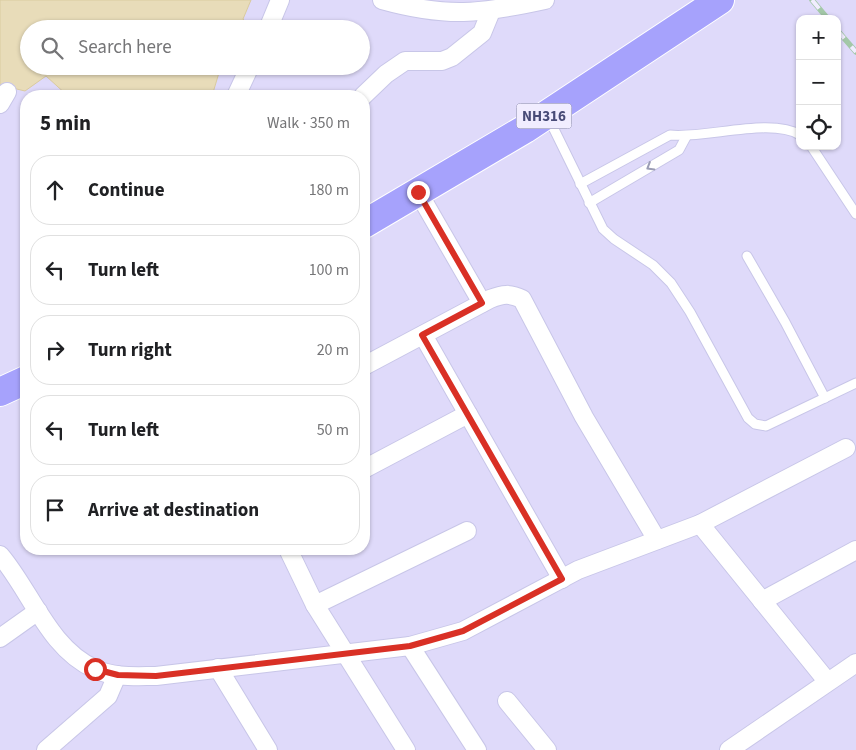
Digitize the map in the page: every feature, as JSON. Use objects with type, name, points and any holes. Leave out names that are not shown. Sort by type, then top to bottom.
[{"type":"highway","name":"NH316","points":[[370,220],[546,115],[720,0]]},
{"type":"highway","points":[[0,392],[20,383]]},
{"type":"street","points":[[272,20],[280,0]]},
{"type":"street","points":[[382,0],[435,12],[491,11],[545,0]]},
{"type":"street","points":[[369,90],[386,74],[406,61],[442,61],[452,57],[482,33],[491,11]]},
{"type":"street","points":[[239,90],[246,75]]},
{"type":"street","points":[[418,192],[482,303]]},
{"type":"street","points":[[370,363],[502,294],[512,294],[522,299],[584,417],[657,540]]},
{"type":"street","points":[[422,335],[562,579]]},
{"type":"street","points":[[370,466],[468,414]]},
{"type":"street","points":[[0,555],[61,643],[79,659],[95,669],[118,675],[156,676],[346,652],[410,646],[463,631],[578,570],[700,524],[846,448]]},
{"type":"street","points":[[700,524],[827,681]]},
{"type":"street","points":[[315,605],[467,530]]},
{"type":"street","points":[[762,601],[856,550]]},
{"type":"street","points":[[291,555],[315,605],[406,750]]},
{"type":"street","points":[[0,638],[38,611]]},
{"type":"street","points":[[410,646],[477,750]]},
{"type":"street","points":[[729,750],[827,681],[856,664]]},
{"type":"street","points":[[218,668],[268,750]]},
{"type":"street","points":[[46,750],[108,696],[118,675]]},
{"type":"street","points":[[507,701],[547,750]]},
{"type":"lane","points":[[546,115],[603,229],[614,239],[653,265],[671,283],[690,312],[748,418],[755,424],[766,426],[856,383]]},
{"type":"lane","points":[[580,184],[670,135],[686,137],[773,127],[796,133]]},
{"type":"lane","points":[[589,203],[679,150],[686,137]]},
{"type":"lane","points":[[814,150],[856,214]]},
{"type":"lane","points":[[747,256],[785,322],[825,398]]},
{"type":"shaded area","points":[[0,0],[856,0],[856,750],[0,750]]},
{"type":"shaded area","points":[[0,0],[251,0],[244,20],[20,20],[20,75],[218,75],[214,90],[61,90],[46,76],[26,90],[0,85]]},
{"type":"railway","points":[[812,0],[825,15]]},
{"type":"railway","points":[[841,35],[856,52]]},
{"type":"route","points":[[95,669],[118,675],[156,676],[346,652],[410,646],[463,631],[562,579],[422,335],[482,303],[418,192]]}]
